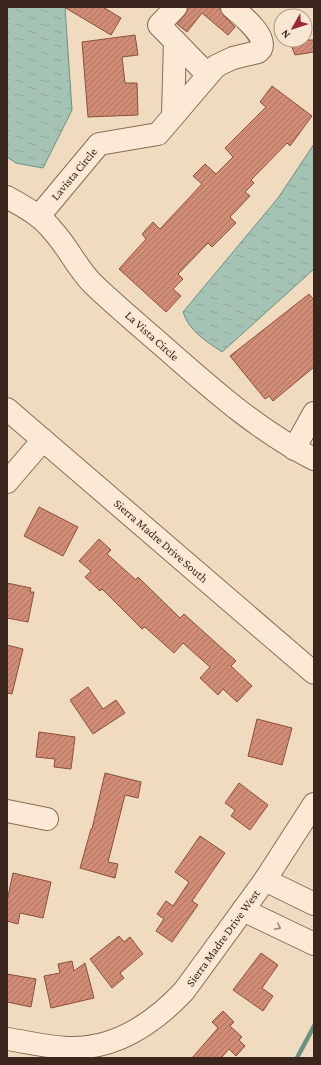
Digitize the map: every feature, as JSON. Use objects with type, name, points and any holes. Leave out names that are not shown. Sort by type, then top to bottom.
[{"type":"street","points":[[176,7],[159,25],[208,75]]},
{"type":"street","name":"Lavista Circle","points":[[39,216],[99,144],[158,134],[216,66],[244,54],[258,52],[263,46],[254,27],[232,7]]},
{"type":"street","points":[[173,115],[175,41]]},
{"type":"street","name":"La Vista Circle","points":[[7,197],[39,216],[54,231],[69,254],[93,283],[230,404],[254,423],[294,449],[314,459]]},
{"type":"street","name":"Sierra Madre Drive South","points":[[7,409],[314,673]]},
{"type":"street","points":[[294,449],[314,413]]},
{"type":"street","points":[[7,482],[43,440]]},
{"type":"street","name":"Sierra Madre Drive West","points":[[7,1039],[68,1048],[104,1043],[126,1036],[148,1024],[171,1006],[184,991],[264,880],[314,804]]},
{"type":"street","points":[[7,811],[47,819]]},
{"type":"street","points":[[264,880],[314,904]]},
{"type":"street","points":[[243,910],[314,944]]},
{"type":"water","points":[[7,7],[65,7],[72,110],[43,168],[16,163],[7,157]]},
{"type":"water","points":[[314,144],[314,269],[222,352],[204,340],[189,325],[183,312],[278,198]]},
{"type":"building","points":[[64,7],[103,7],[121,18],[111,35]]},
{"type":"building","points":[[188,7],[219,7],[224,16],[235,27],[228,35],[202,13],[187,32],[177,24],[185,15]]},
{"type":"building","points":[[135,35],[138,55],[122,57],[125,83],[137,83],[138,115],[88,117],[82,42]]},
{"type":"building","points":[[314,40],[314,52],[295,55],[292,48],[313,48]]},
{"type":"building","points":[[272,86],[312,116],[290,146],[287,143],[251,180],[254,183],[245,192],[250,196],[230,217],[236,223],[212,247],[208,243],[178,274],[183,279],[173,289],[181,296],[166,312],[119,269],[146,239],[142,234],[153,222],[160,229],[202,184],[193,176],[205,164],[216,174],[233,157],[225,148],[266,107],[260,102]]},
{"type":"building","points":[[309,294],[314,300],[314,367],[273,401],[269,396],[265,399],[230,356]]},
{"type":"building","points":[[39,507],[78,527],[63,556],[24,536]]},
{"type":"building","points":[[99,539],[111,550],[107,554],[136,580],[138,577],[180,618],[184,614],[236,661],[231,666],[252,686],[237,702],[223,689],[218,695],[200,678],[210,667],[183,643],[174,653],[145,627],[142,629],[102,589],[100,591],[85,577],[91,571],[79,561]]},
{"type":"building","points":[[7,583],[31,588],[30,592],[34,592],[28,622],[7,618]]},
{"type":"building","points":[[7,645],[23,649],[12,694],[7,693]]},
{"type":"building","points":[[88,687],[103,709],[116,700],[125,713],[93,734],[70,700]]},
{"type":"building","points":[[257,719],[292,728],[282,765],[248,756]]},
{"type":"building","points":[[39,732],[75,737],[71,769],[54,767],[55,759],[36,757]]},
{"type":"building","points":[[105,773],[141,782],[138,798],[125,795],[108,862],[118,864],[115,878],[80,868],[92,829]]},
{"type":"building","points":[[239,783],[268,805],[250,830],[231,816],[235,810],[225,803]]},
{"type":"building","points":[[200,836],[225,853],[192,901],[198,905],[172,942],[156,931],[164,919],[157,914],[166,901],[173,906],[189,882],[175,872]]},
{"type":"building","points":[[13,873],[51,882],[43,918],[20,913],[18,924],[7,921],[7,901]]},
{"type":"building","points":[[119,936],[124,942],[130,937],[143,954],[120,973],[124,978],[112,988],[90,959]]},
{"type":"building","points":[[261,953],[278,965],[262,988],[273,996],[263,1011],[233,990]]},
{"type":"building","points":[[72,961],[74,971],[85,963],[94,998],[51,1008],[44,976],[60,973],[58,964]]},
{"type":"building","points":[[7,974],[36,979],[31,1007],[7,1002]]},
{"type":"building","points":[[223,1011],[234,1022],[230,1026],[242,1037],[239,1040],[245,1046],[236,1056],[229,1049],[221,1058],[192,1058],[218,1028],[212,1022]]},
{"type":"waterway","points":[[297,1058],[314,1026]]}]
